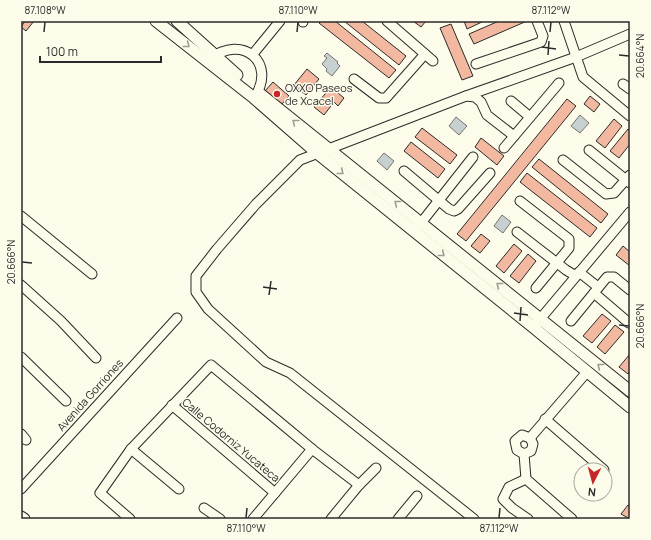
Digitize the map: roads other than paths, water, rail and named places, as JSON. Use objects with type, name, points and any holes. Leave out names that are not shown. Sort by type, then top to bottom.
[{"type":"main road","points":[[156,21],[211,58],[256,95],[329,149],[418,227],[537,323],[630,391]]},
{"type":"main road","points":[[177,21],[211,58]]},
{"type":"main road","points":[[256,95],[317,153],[418,227]]},
{"type":"main road","points":[[537,323],[587,372],[630,407]]},
{"type":"street","points":[[253,54],[280,21]]},
{"type":"street","points":[[387,21],[433,61]]},
{"type":"street","points":[[476,64],[541,42],[543,36],[536,21]]},
{"type":"street","points":[[564,21],[583,77],[630,116]]},
{"type":"street","points":[[474,519],[290,373],[266,362],[208,309],[196,292],[196,276],[217,248],[256,204],[300,160],[466,96],[576,57],[630,34]]},
{"type":"street","points":[[211,58],[225,50],[233,49],[253,54],[262,71],[262,79],[256,95]]},
{"type":"street","points":[[354,79],[380,98],[386,98],[425,54]]},
{"type":"street","points":[[504,148],[559,83]]},
{"type":"street","points":[[466,96],[475,97],[488,115],[514,136]]},
{"type":"street","points":[[511,101],[530,117]]},
{"type":"street","points":[[563,160],[606,194],[614,193],[629,179],[589,150]]},
{"type":"street","points":[[418,227],[473,157]]},
{"type":"street","points":[[404,171],[449,209],[454,211],[458,209],[490,173]]},
{"type":"street","points":[[520,201],[569,238],[569,248],[536,288]]},
{"type":"street","points":[[537,323],[630,212]]},
{"type":"street","points":[[21,216],[92,274]]},
{"type":"street","points":[[517,232],[558,262],[578,274],[629,323]]},
{"type":"street","points":[[571,321],[596,290],[610,276],[630,290]]},
{"type":"street","points":[[21,286],[61,321],[96,358]]},
{"type":"street","name":"Avenida Gorriones","points":[[21,489],[177,318]]},
{"type":"street","points":[[21,357],[66,401]]},
{"type":"street","name":"Calle Codorniz Yucateca","points":[[130,519],[100,493],[131,449],[211,365],[312,449],[359,485]]},
{"type":"street","points":[[530,438],[587,372]]},
{"type":"street","name":"Calle Codorniz Yucateca","points":[[172,405],[275,493]]},
{"type":"street","points":[[545,419],[595,462]]},
{"type":"street","points":[[522,435],[530,438],[533,444],[531,451],[524,454],[517,450],[515,441],[522,435]]},
{"type":"street","points":[[131,449],[179,489]]},
{"type":"street","name":"Calle Codorniz Yucateca","points":[[253,519],[312,449]]},
{"type":"street","points":[[524,454],[526,480],[572,519]]},
{"type":"street","points":[[331,519],[359,485],[376,468]]},
{"type":"street","points":[[526,480],[510,486],[503,499],[512,508],[528,519]]},
{"type":"street","points":[[399,519],[417,496]]},
{"type":"street","points":[[204,508],[220,519]]},
{"type":"place","name":"OXXO Paseos de Xcacel","points":[[277,94]]}]
